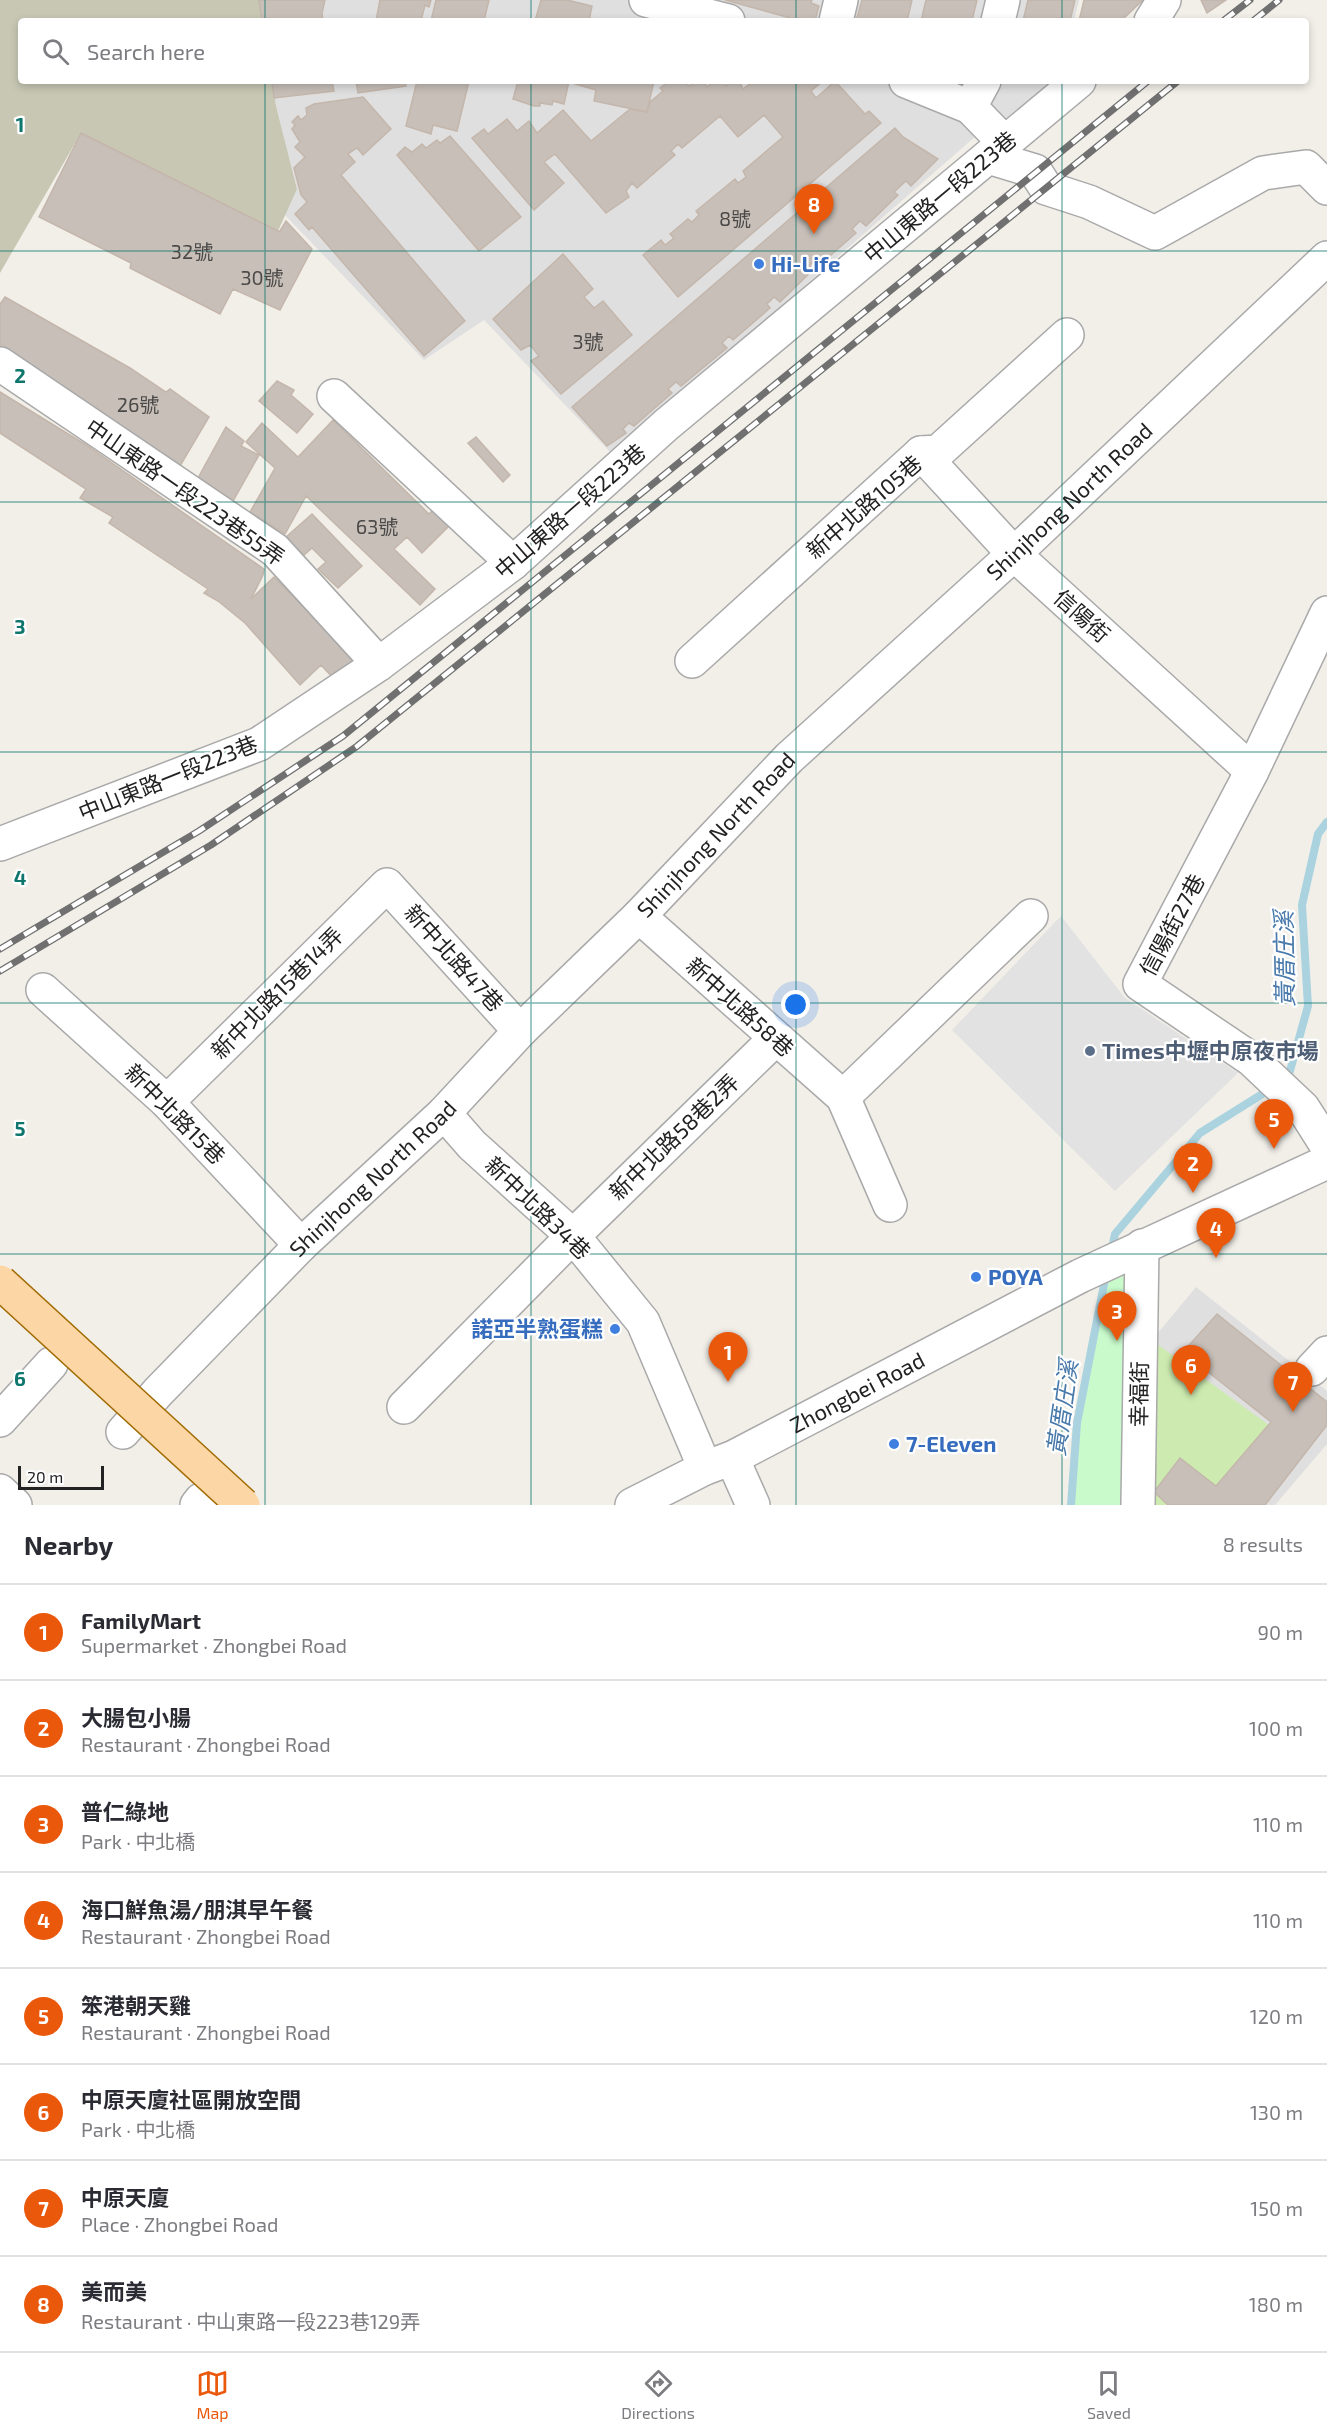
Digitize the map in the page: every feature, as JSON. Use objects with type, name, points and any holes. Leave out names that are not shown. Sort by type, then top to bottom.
[{"type":"main road","points":[[0,1282],[243,1505]]},
{"type":"street","points":[[646,0],[686,5],[720,18]]},
{"type":"street","points":[[837,18],[841,0]]},
{"type":"street","points":[[999,18],[1003,0]]},
{"type":"street","points":[[1153,18],[1164,0]]},
{"type":"street","points":[[922,84],[977,94],[997,150],[1035,171],[1046,188],[1089,202],[1155,233],[1263,173],[1306,167],[1327,188]]},
{"type":"street","name":"中山東路一段223巷","points":[[0,844],[260,744],[380,664],[513,563],[666,425],[1075,84]]},
{"type":"street","name":"Shinjhong North Road","points":[[123,1432],[158,1392],[301,1245],[444,1113],[520,1031],[639,916],[789,758],[1014,554],[1327,258]]},
{"type":"street","name":"新中北路105巷","points":[[692,661],[921,453],[938,452],[1067,335]]},
{"type":"street","name":"中山東路一段223巷55弄","points":[[0,364],[276,550],[380,664]]},
{"type":"street","points":[[334,396],[513,563]]},
{"type":"street","name":"信陽街","points":[[921,453],[1014,554],[1252,771]]},
{"type":"street","points":[[1252,771],[1327,613]]},
{"type":"street","name":"信陽街27巷","points":[[1252,771],[1140,984],[1251,1059],[1303,1108],[1327,1146]]},
{"type":"street","name":"新中北路47巷","points":[[387,885],[520,1031]]},
{"type":"street","name":"新中北路15巷14弄","points":[[167,1102],[387,885]]},
{"type":"street","name":"新中北路58巷","points":[[639,916],[843,1097],[890,1205]]},
{"type":"street","points":[[843,1097],[1031,916]]},
{"type":"street","name":"新中北路15巷","points":[[43,990],[167,1102],[301,1245]]},
{"type":"street","name":"新中北路58巷2弄","points":[[404,1407],[573,1236],[775,1039]]},
{"type":"street","name":"新中北路34巷","points":[[444,1113],[472,1145],[573,1236],[643,1322],[719,1463],[753,1505]]},
{"type":"street","points":[[1142,1246],[1327,1162]]},
{"type":"street","name":"Zhongbei Road","points":[[633,1505],[1142,1246]]},
{"type":"street","name":"幸福街","points":[[1138,1505],[1142,1246]]},
{"type":"street","points":[[0,1420],[51,1364]]},
{"type":"street","points":[[0,1491],[15,1505]]},
{"type":"shaded area","points":[[0,0],[259,0],[262,18],[18,18],[18,84],[272,84],[297,189],[278,231],[81,133],[0,273]]},
{"type":"shaded area","points":[[259,0],[1079,0],[1075,18],[262,18]]},
{"type":"shaded area","points":[[272,84],[1056,84],[1027,111],[977,135],[612,454],[484,320],[424,360],[284,214],[297,189]]},
{"type":"shaded area","name":"Times中壢中原夜市場","points":[[1061,916],[1125,998],[1238,1073],[1115,1191],[952,1030]]},
{"type":"shaded area","points":[[1196,1287],[1327,1391],[1327,1444],[1275,1505],[1144,1505],[1152,1340]]},
{"type":"green space","points":[[1142,1246],[1138,1505],[1071,1505],[1077,1423],[1109,1260]]},
{"type":"green space","points":[[1157,1344],[1298,1446],[1249,1505],[1148,1505]]},
{"type":"building","points":[[259,0],[325,0],[323,18],[262,18]]},
{"type":"building","points":[[380,0],[431,0],[429,7],[425,5],[422,18],[377,18]]},
{"type":"building","points":[[436,0],[489,0],[485,18],[432,18]]},
{"type":"building","points":[[541,0],[567,0],[592,6],[590,18],[536,18]]},
{"type":"building","points":[[725,0],[812,0],[811,3],[819,6],[816,18],[790,18]]},
{"type":"building","points":[[862,0],[912,0],[908,18],[857,18]]},
{"type":"building","points":[[926,0],[977,0],[973,18],[922,18]]},
{"type":"building","points":[[1028,0],[1075,0],[1071,18],[1024,18]]},
{"type":"building","points":[[1084,0],[1143,0],[1124,18],[1080,18]]},
{"type":"building","points":[[1201,0],[1226,0],[1207,13]]},
{"type":"building","points":[[272,84],[333,84],[334,91],[274,98]]},
{"type":"building","points":[[356,84],[406,84],[406,86],[358,93]]},
{"type":"building","points":[[416,84],[468,84],[457,131],[433,125],[431,134],[406,126]]},
{"type":"building","points":[[517,84],[568,84],[564,104],[553,101],[552,105],[540,103],[540,106],[534,106],[513,99]]},
{"type":"building","points":[[575,84],[653,84],[647,112],[594,101],[596,90]]},
{"type":"building","points":[[665,84],[687,84],[689,86],[706,84],[707,87],[710,84],[726,86],[740,84],[743,89],[750,84],[819,84],[811,91],[816,98],[832,84],[838,84],[865,114],[869,111],[881,123],[678,297],[643,255],[661,240],[665,245],[674,238],[670,234],[688,219],[692,222],[699,215],[696,211],[735,179],[738,183],[746,177],[743,171],[783,137],[764,115],[738,137],[720,116],[682,148],[678,144],[671,151],[675,155],[637,188],[632,183],[626,191],[629,197],[606,213],[555,154],[544,162],[564,183],[534,210],[472,138],[484,129],[488,134],[507,119],[517,131],[529,121],[537,133],[563,110],[591,141],[630,109],[647,112],[650,102],[663,91],[660,88]]},
{"type":"building","points":[[363,97],[391,129],[363,155],[357,148],[348,154],[355,162],[341,175],[465,321],[424,356],[312,227],[309,230],[295,214],[307,202],[301,195],[294,168],[305,157],[295,147],[300,142],[292,129],[295,125],[292,122],[298,116],[301,120],[307,115],[306,108],[314,104]]},
{"type":"building","points":[[895,128],[903,137],[938,159],[911,186],[906,181],[894,192],[898,195],[866,226],[860,221],[852,229],[856,233],[823,262],[818,258],[809,266],[814,269],[780,302],[774,297],[767,304],[770,308],[733,340],[729,336],[722,343],[727,348],[681,386],[676,382],[668,389],[672,393],[634,426],[629,423],[623,429],[626,433],[607,446],[572,407]]},
{"type":"building","points":[[81,133],[278,231],[286,221],[312,249],[280,310],[233,289],[220,314],[130,268],[131,263],[39,217]]},
{"type":"building","points":[[450,136],[521,217],[479,251],[397,155],[405,147],[412,152],[422,144],[426,148],[437,140],[440,143]]},
{"type":"building","points":[[563,254],[593,289],[584,297],[594,308],[603,301],[632,335],[561,394],[531,361],[539,356],[530,345],[521,350],[493,319]]},
{"type":"building","points":[[5,297],[130,368],[166,392],[170,389],[209,417],[180,466],[0,347],[0,304]]},
{"type":"building","points":[[277,381],[294,390],[291,395],[313,414],[297,433],[259,401]]},
{"type":"building","points":[[0,392],[86,445],[264,569],[251,599],[274,577],[355,659],[334,679],[321,665],[300,685],[245,623],[218,601],[204,593],[208,589],[109,523],[113,517],[80,498],[86,489],[0,433]]},
{"type":"building","points":[[333,420],[429,514],[435,508],[452,523],[422,553],[407,537],[394,549],[435,589],[420,605],[306,496],[285,534],[250,512],[275,468],[246,442],[262,423],[298,457]]},
{"type":"building","points":[[226,427],[244,441],[241,446],[259,455],[232,503],[198,478]]},
{"type":"building","points":[[476,437],[510,475],[503,482],[468,443]]},
{"type":"building","points":[[312,514],[362,566],[338,588],[318,569],[326,562],[312,548],[303,556],[286,537]]},
{"type":"building","points":[[1217,1314],[1327,1402],[1327,1425],[1265,1505],[1168,1505],[1154,1492],[1180,1458],[1216,1486],[1271,1422],[1183,1352]]},
{"type":"waterway","name":"黃厝庄溪","points":[[1285,1080],[1288,1078],[1308,1006],[1302,905],[1318,834],[1327,822]]},
{"type":"waterway","name":"黃厝庄溪","points":[[1111,1253],[1115,1234],[1200,1133],[1272,1088]]},
{"type":"waterway","name":"黃厝庄溪","points":[[1071,1505],[1077,1423],[1106,1274]]},
{"type":"railway","points":[[1227,18],[1250,0]]},
{"type":"railway","points":[[1257,18],[1279,0]]},
{"type":"railway","points":[[0,949],[199,831],[343,736],[1144,84]]},
{"type":"railway","points":[[0,971],[211,845],[356,747],[1174,84]]},
{"type":"place","name":"美而美","points":[[814,234]]},
{"type":"place","name":"Hi-Life","points":[[759,264]]},
{"type":"place","name":"Times中壢中原夜市場","points":[[1090,1051]]},
{"type":"place","name":"笨港朝天雞","points":[[1274,1149]]},
{"type":"place","name":"大腸包小腸","points":[[1193,1193]]},
{"type":"place","name":"海口鮮魚湯/朋淇早午餐","points":[[1216,1258]]},
{"type":"place","name":"POYA","points":[[976,1277]]},
{"type":"place","name":"諾亞半熟蛋糕","points":[[615,1329]]},
{"type":"place","name":"普仁綠地","points":[[1117,1341]]},
{"type":"place","name":"FamilyMart","points":[[728,1382]]},
{"type":"place","name":"中原天廈社區開放空間","points":[[1191,1395]]},
{"type":"place","name":"中原天廈","points":[[1293,1412]]},
{"type":"place","name":"7-Eleven","points":[[894,1444]]}]
